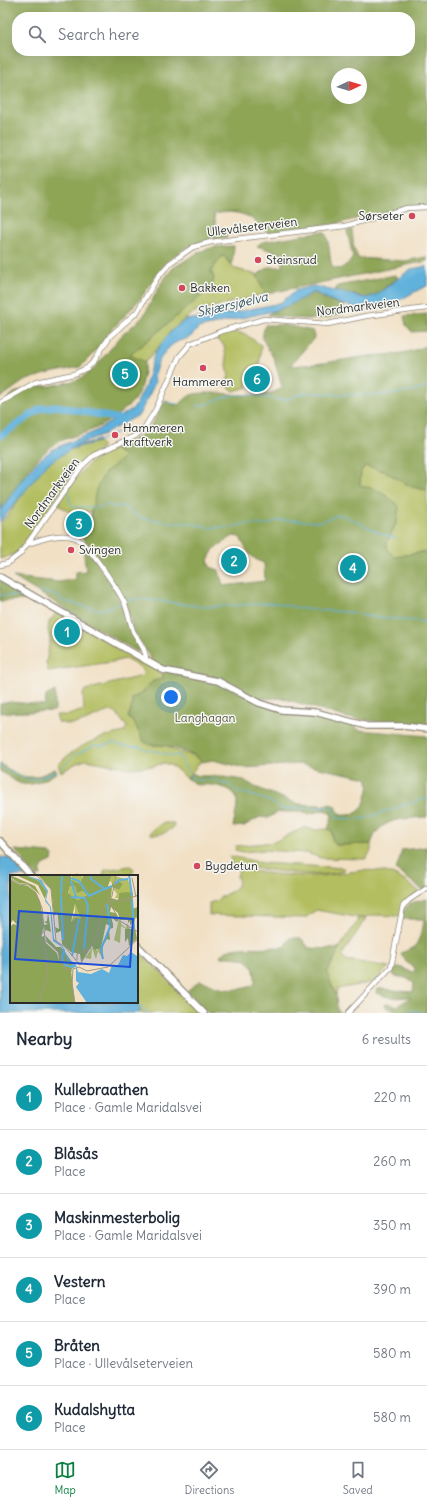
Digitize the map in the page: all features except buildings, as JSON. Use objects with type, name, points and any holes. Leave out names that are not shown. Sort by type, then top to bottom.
[{"type":"street","name":"Ullevålseterveien","points":[[0,403],[36,382],[74,374],[87,368],[94,361],[110,336],[137,312],[164,269],[179,256],[193,247],[211,242],[345,226],[407,208],[427,208]]},
{"type":"street","name":"Nordmarkveien","points":[[0,565],[8,563],[16,558],[28,544],[74,475],[85,463],[103,450],[135,436],[145,427],[156,409],[179,357],[190,344],[222,330],[259,320],[275,319],[328,324],[366,316],[427,308]]},
{"type":"street","points":[[28,544],[63,536],[76,539],[84,545],[123,601],[133,630],[146,653],[146,661]]},
{"type":"street","points":[[0,577],[167,672],[223,683],[259,703],[286,711],[311,712],[367,726],[404,726],[427,729]]},
{"type":"street","points":[[0,840],[30,875]]},
{"type":"street","points":[[348,1013],[391,967],[403,906],[427,888]]},
{"type":"street","points":[[138,946],[204,1013]]},
{"type":"green space","points":[[0,0],[427,0],[427,205],[371,215],[335,224],[268,233],[256,222],[244,215],[230,212],[214,214],[216,225],[224,230],[227,237],[207,240],[185,248],[166,262],[140,299],[80,367],[45,374],[24,381],[0,398]]},
{"type":"green space","points":[[352,230],[354,248],[358,258],[404,261],[427,257],[427,261],[265,294],[257,275],[269,267],[282,267],[282,254],[257,246],[262,242],[325,232],[332,267],[340,269],[350,262],[353,257],[347,231]]},
{"type":"green space","points":[[234,246],[232,265],[223,255],[211,271],[214,278],[212,287],[130,355],[145,362],[141,384],[136,397],[132,402],[115,417],[101,425],[52,446],[31,467],[0,510],[0,405],[14,393],[34,386],[50,386],[78,380],[93,370],[122,335],[143,317],[162,282],[173,268],[199,252],[214,247]]},
{"type":"green space","points":[[223,255],[233,268],[257,275],[265,294],[194,312],[178,325],[145,362],[130,355],[214,278],[211,271]]},
{"type":"green space","points":[[395,275],[398,277],[376,295],[366,298],[335,290],[338,286]]},
{"type":"green space","points":[[314,292],[323,298],[344,306],[344,313],[316,319],[268,315],[273,311],[288,306]]},
{"type":"green space","points":[[427,314],[427,331],[412,332],[406,325],[404,316]]},
{"type":"green space","points":[[265,325],[284,325],[313,331],[314,338],[290,366],[403,353],[419,349],[427,345],[427,490],[412,487],[384,471],[366,466],[361,470],[360,485],[375,489],[399,506],[397,521],[387,543],[387,549],[395,557],[427,551],[427,727],[348,718],[282,698],[260,699],[221,679],[167,669],[153,662],[134,631],[127,609],[99,561],[82,537],[87,535],[96,490],[104,474],[125,456],[113,449],[140,436],[150,426],[165,400],[177,405],[191,395],[195,394],[218,393],[257,395],[275,392],[282,387],[274,359],[262,338]],"holes":[[[233,536],[240,537],[252,556],[264,563],[265,581],[223,586],[219,570],[210,567],[208,560],[214,549]]]},
{"type":"green space","points":[[235,332],[245,334],[261,345],[259,369],[247,383],[248,387],[234,391],[224,384],[229,377],[224,345],[213,337]]},
{"type":"green space","points":[[98,441],[103,446],[78,468],[15,554],[0,559],[0,524],[10,512],[31,479],[42,466],[56,456],[72,449]]},
{"type":"green space","points":[[113,449],[126,456],[105,475],[102,480],[97,493],[93,512],[80,511],[73,514],[57,504],[80,472],[94,460]]},
{"type":"green space","points":[[366,466],[384,471],[412,487],[427,490],[427,551],[395,557],[387,549],[387,543],[397,521],[374,489],[365,488],[360,485],[361,470]]},
{"type":"green space","points":[[83,547],[87,549],[114,589],[141,651],[138,652],[122,643],[13,577],[59,582],[76,579],[76,572],[86,571]]},
{"type":"green space","points":[[0,580],[25,595],[25,600],[0,601]]},
{"type":"green space","points":[[57,612],[158,669],[158,672],[163,674],[163,679],[153,681],[141,694],[132,698],[132,707],[128,717],[136,726],[143,741],[150,745],[165,745],[178,752],[193,755],[201,761],[187,778],[172,766],[164,763],[154,766],[130,768],[86,760],[61,772],[58,765],[72,753],[88,743],[124,732],[127,727],[116,713],[110,711],[72,724],[58,722],[56,715],[68,715],[84,710],[83,694],[85,690],[142,676],[144,672],[140,667],[125,659],[48,671],[46,663],[50,640],[48,630],[49,622]]},
{"type":"green space","name":"Langhagan","points":[[167,670],[218,682],[275,709],[319,716],[351,724],[359,730],[427,736],[427,817],[401,819],[386,824],[375,835],[371,844],[336,845],[332,840],[332,831],[328,829],[332,816],[329,812],[324,810],[308,814],[300,812],[278,812],[268,818],[260,817],[244,826],[233,827],[237,808],[236,796],[227,789],[214,785],[197,785],[187,778],[193,773],[197,776],[217,776],[244,780],[255,787],[298,804],[321,805],[323,809],[323,805],[330,804],[336,807],[340,815],[350,815],[358,812],[365,802],[368,788],[367,778],[299,764],[245,768],[213,760],[202,762],[195,755],[165,745],[150,745],[143,741],[136,726],[128,717],[132,707],[132,698],[141,694],[153,681],[163,679],[163,674]]},
{"type":"green space","points":[[55,691],[54,711],[0,713],[0,704],[10,702],[45,705],[46,696]]},
{"type":"green space","points":[[0,764],[21,776],[27,777],[39,776],[55,769],[57,772],[34,784],[24,784],[16,782],[0,771]]},
{"type":"green space","points":[[162,823],[173,823],[174,826],[170,830],[163,833],[150,834],[151,832]]},
{"type":"green space","points":[[305,827],[314,830],[328,829],[332,831],[332,840],[336,845],[371,844],[371,851],[366,859],[321,858],[307,853],[263,850],[244,852],[235,850],[236,846],[274,842]]},
{"type":"green space","points":[[427,847],[427,888],[423,890],[396,870],[402,850]]},
{"type":"green space","points":[[15,850],[50,853],[53,856],[52,861],[43,865],[41,875],[34,875]]},
{"type":"green space","points":[[230,856],[263,863],[344,868],[345,870],[334,873],[306,874],[232,867]]},
{"type":"green space","points":[[130,866],[134,869],[131,875],[103,875],[105,870]]},
{"type":"green space","points":[[239,869],[277,874],[315,876],[365,870],[385,872],[394,875],[420,892],[407,900],[399,916],[374,915],[361,918],[316,910],[305,918],[209,915],[209,903],[216,901],[237,886],[239,882],[237,877]]},
{"type":"green space","points":[[427,899],[427,1013],[397,1013],[395,1010],[387,1008],[385,1005],[387,1003],[397,1006],[410,997],[391,998],[376,993],[377,989],[413,992],[414,983],[406,978],[394,976],[393,973],[394,970],[400,967],[411,972],[415,971],[415,968],[406,962],[401,953],[415,947],[422,932],[424,921],[423,919],[402,919],[403,912],[410,903]]},
{"type":"green space","points":[[366,918],[342,955],[346,960],[389,967],[374,982],[337,989],[336,996],[327,973],[340,947],[357,922],[357,919]]},
{"type":"green space","points":[[290,938],[301,938],[309,948],[335,949],[340,947],[327,973],[336,996],[337,1009],[341,1013],[208,1013],[187,991],[199,981],[226,989],[242,989],[255,984],[255,975],[251,964],[242,959],[221,957],[220,955],[232,948],[284,947]]},
{"type":"green space","points":[[138,950],[201,1013],[140,1013],[139,1005],[134,1003],[138,1003]]},
{"type":"water","points":[[427,266],[427,286],[388,305],[369,308],[350,306],[322,297],[314,292],[290,305],[273,311],[198,328],[191,336],[178,341],[166,350],[159,360],[155,372],[155,383],[139,415],[104,434],[71,447],[99,440],[98,442],[71,449],[46,465],[0,522],[0,511],[19,483],[39,460],[53,449],[94,432],[134,408],[145,387],[155,352],[171,331],[185,320],[231,313],[280,303],[297,290],[313,286],[366,298],[376,295],[411,269]]},
{"type":"water","points":[[0,857],[11,858],[26,875],[10,875],[10,1003],[134,1003],[139,1005],[140,1013],[0,1013]]},
{"type":"waterway","points":[[197,406],[234,395],[252,395],[282,400],[306,393],[368,395],[400,393],[427,387]]},
{"type":"waterway","points":[[166,402],[177,404]]},
{"type":"waterway","points":[[0,436],[40,409],[57,406],[124,420]]},
{"type":"waterway","points":[[99,441],[118,432]]},
{"type":"waterway","points":[[68,491],[70,503],[75,507],[102,507],[106,504],[113,507],[122,506],[141,518],[175,523],[191,523],[202,526],[205,525],[208,528],[233,527],[243,524],[267,525],[276,521],[287,520],[321,522],[339,514],[379,533],[396,538]]},
{"type":"waterway","points":[[39,591],[58,596],[63,601],[100,610],[119,604]]},
{"type":"waterway","points":[[0,595],[21,596]]},
{"type":"waterway","points":[[126,600],[143,599],[205,607],[276,603],[303,609],[358,613],[364,616],[427,622]]},
{"type":"waterway","points":[[61,769],[73,756],[95,745],[100,746],[114,743],[123,746],[141,747],[146,750],[173,756],[179,755],[189,775],[194,780],[215,779],[219,783],[229,784],[239,793],[245,793],[269,801],[282,809],[332,807],[337,818],[362,819],[427,798]]},
{"type":"waterway","points":[[0,766],[28,779],[39,778],[57,771]]},
{"type":"waterway","points":[[139,1005],[147,1013]]},
{"type":"waterway","points":[[405,1013],[412,1010],[425,1013]]},
{"type":"place","name":"Sørseter","points":[[412,216]]},
{"type":"place","name":"Steinsrud","points":[[258,260]]},
{"type":"place","name":"Bakken","points":[[182,288]]},
{"type":"place","name":"Hammeren","points":[[203,368]]},
{"type":"place","name":"Bråten","points":[[125,374]]},
{"type":"place","name":"Kudalshytta","points":[[257,379]]},
{"type":"place","name":"Hammeren kraftverk","points":[[115,435]]},
{"type":"place","name":"Maskinmesterbolig","points":[[79,524]]},
{"type":"place","name":"Svingen","points":[[71,550]]},
{"type":"place","name":"Blåsås","points":[[234,561]]},
{"type":"place","name":"Vestern","points":[[353,568]]},
{"type":"place","name":"Kullebraathen","points":[[67,632]]},
{"type":"place","name":"Bygdetun","points":[[197,866]]},
{"type":"water label","name":"Skjærsjøelva","points":[[232,304]]}]
